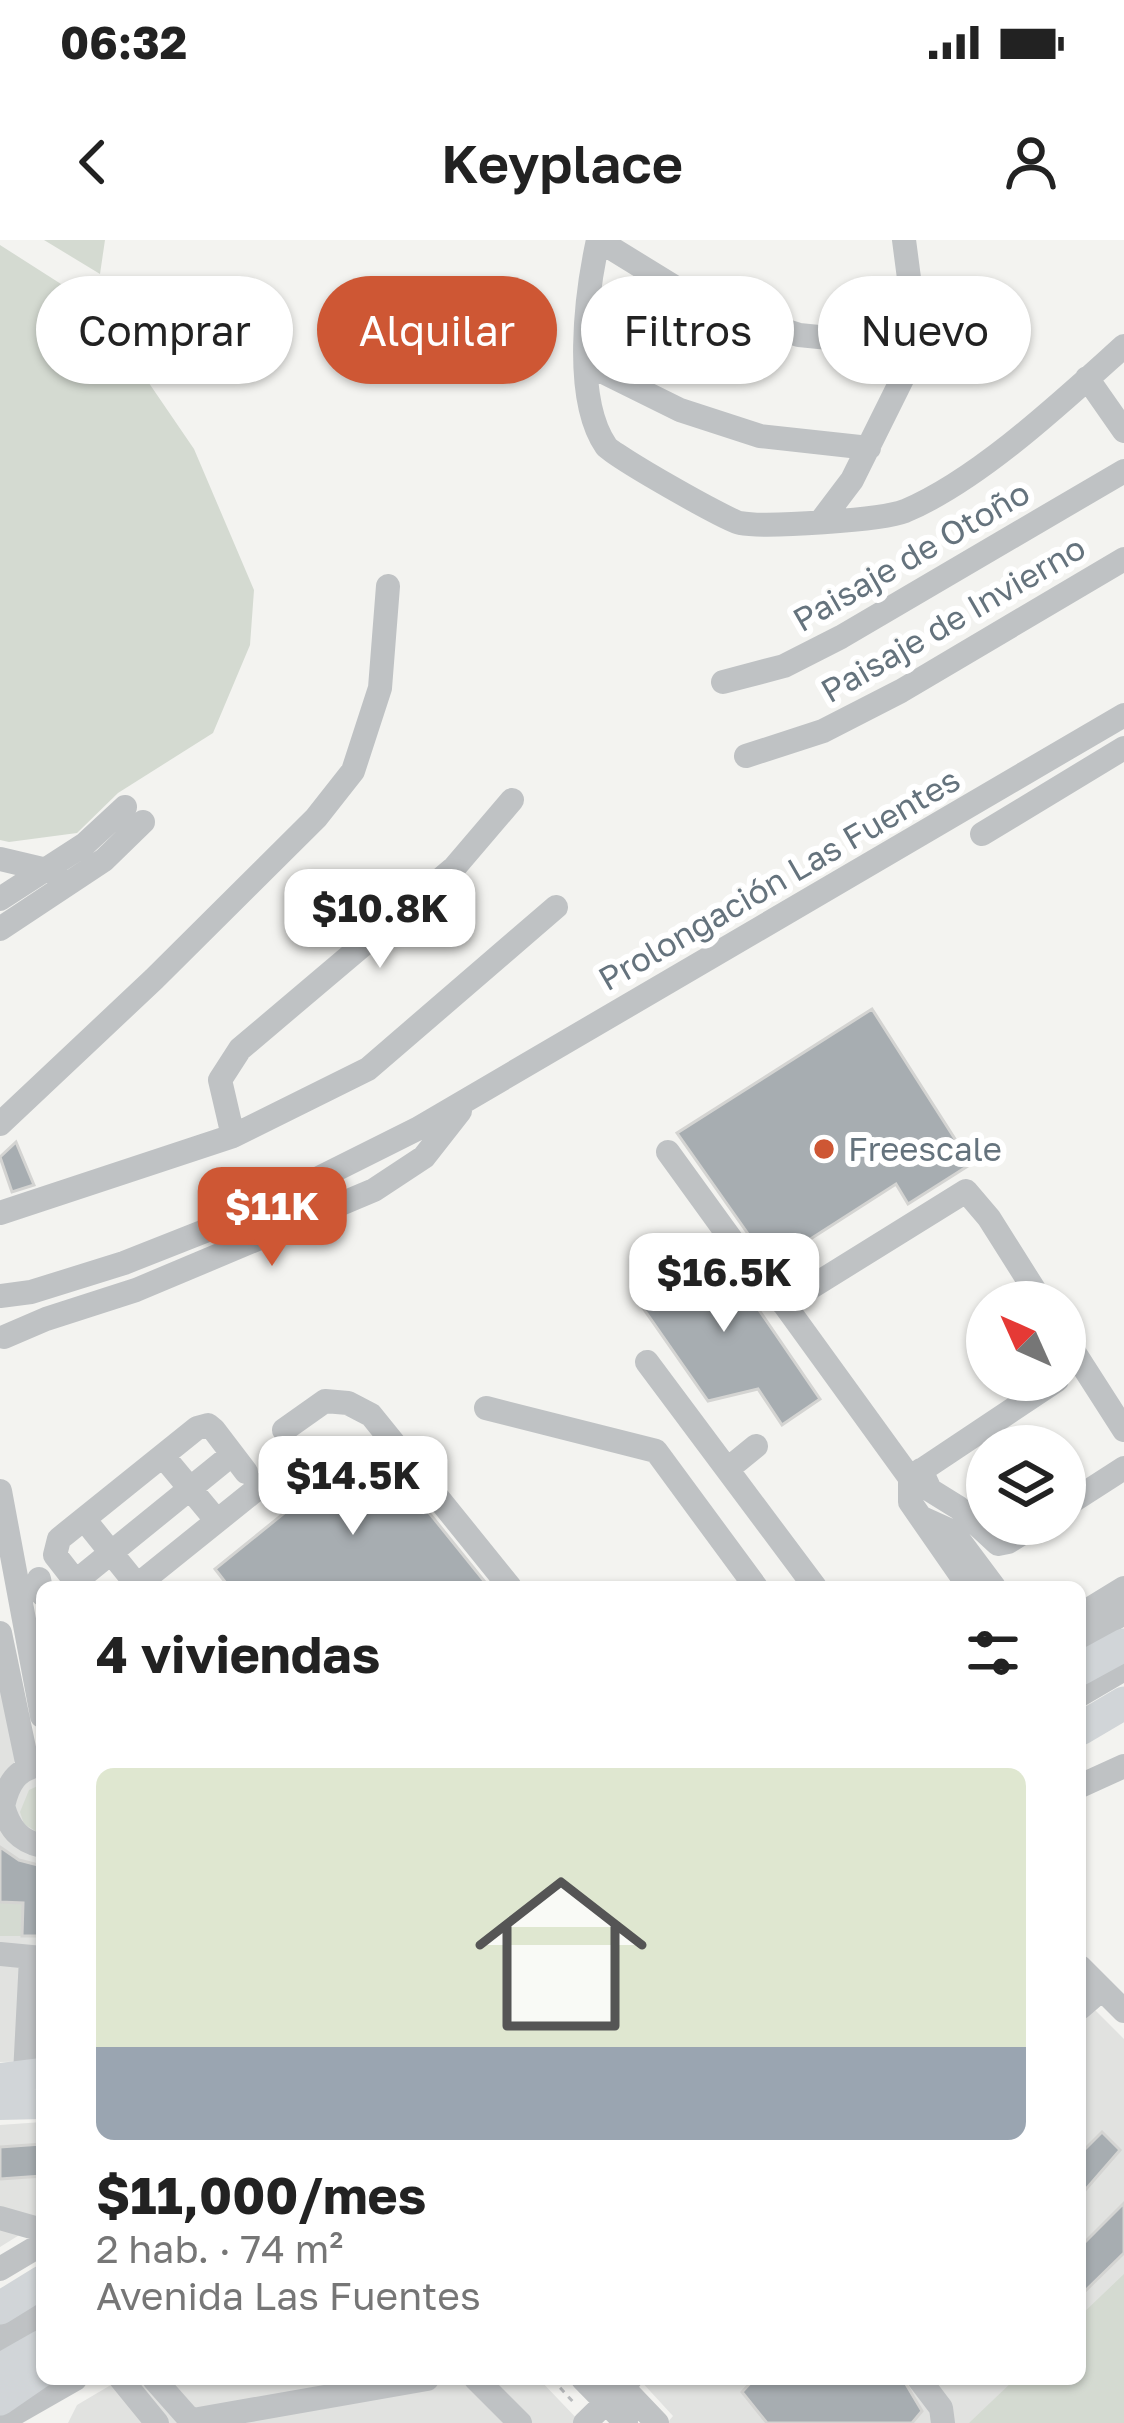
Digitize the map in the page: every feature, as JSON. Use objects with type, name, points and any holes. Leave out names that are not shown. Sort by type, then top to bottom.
[{"type":"highway","points":[[1086,1667],[1124,1645]]},
{"type":"highway","points":[[1086,1725],[1124,1702]]},
{"type":"highway","points":[[0,2308],[21,2260]]},
{"type":"highway","points":[[0,2370],[36,2349]]},
{"type":"highway","points":[[0,2399],[36,2374]]},
{"type":"main road","points":[[0,2105],[36,2104]]},
{"type":"street","points":[[590,276],[598,240],[702,304],[818,337]]},
{"type":"street","points":[[904,240],[909,276]]},
{"type":"street","points":[[588,384],[589,411],[608,451],[738,523],[821,521],[902,513],[970,473],[1124,346]]},
{"type":"street","points":[[1088,378],[1124,431]]},
{"type":"street","points":[[627,384],[680,410],[760,436],[869,448]]},
{"type":"street","points":[[821,521],[852,480],[900,384]]},
{"type":"street","name":"Paisaje de Otoño","points":[[723,682],[784,666],[841,637],[1124,471]]},
{"type":"street","name":"Paisaje de Invierno","points":[[746,756],[823,731],[901,692],[1124,559]]},
{"type":"street","points":[[0,1124],[316,818],[353,771],[380,688],[388,586]]},
{"type":"street","name":"Prolongación Las Fuentes","points":[[0,1296],[31,1292],[124,1263],[243,1216],[468,1100],[1124,716]]},
{"type":"street","name":"Prolongación Las Fuentes","points":[[982,835],[1124,748]]},
{"type":"street","points":[[233,1136],[220,1079],[240,1049],[454,868],[512,800]]},
{"type":"street","points":[[0,899],[134,814],[104,860],[0,929]]},
{"type":"street","points":[[0,859],[47,868],[74,880]]},
{"type":"street","points":[[0,1213],[233,1136],[368,1069],[556,908]]},
{"type":"street","points":[[0,1308],[2,1342],[46,1319],[136,1290],[374,1190],[424,1157],[468,1100]]},
{"type":"street","points":[[668,1152],[765,1286],[784,1304],[915,1474],[966,1514]]},
{"type":"street","points":[[784,1304],[966,1191],[1029,1281]]},
{"type":"street","points":[[647,1362],[811,1581]]},
{"type":"street","points":[[1086,1384],[1122,1427]]},
{"type":"street","points":[[284,1430],[325,1401],[348,1403],[371,1414],[505,1581]]},
{"type":"street","points":[[965,1581],[910,1502],[915,1474],[1025,1401]]},
{"type":"street","points":[[486,1408],[656,1451],[752,1581]]},
{"type":"street","points":[[208,1425],[244,1472],[190,1488],[82,1580],[55,1555],[54,1545],[83,1519],[197,1428],[208,1425]]},
{"type":"street","points":[[729,1468],[756,1446]]},
{"type":"street","points":[[163,1456],[217,1521]]},
{"type":"street","points":[[1086,1492],[1124,1468]]},
{"type":"street","points":[[142,1581],[217,1521],[244,1472]]},
{"type":"street","points":[[0,1491],[36,1684]]},
{"type":"street","points":[[920,1517],[953,1532],[990,1581]]},
{"type":"street","points":[[83,1519],[132,1581]]},
{"type":"street","points":[[1086,1611],[1124,1588]]},
{"type":"street","points":[[1086,1635],[1124,1612]]},
{"type":"street","points":[[0,1633],[21,1771],[1,1806],[13,1831],[36,1844]]},
{"type":"street","points":[[1086,1691],[1124,1669]]},
{"type":"street","points":[[1086,1706],[1124,1684]]},
{"type":"street","points":[[1087,1782],[1124,1752]]},
{"type":"street","points":[[1087,1782],[1124,1766]]},
{"type":"street","points":[[0,1954],[36,1958]]},
{"type":"street","points":[[22,2075],[36,1966]]},
{"type":"street","points":[[1086,1973],[1124,2011]]},
{"type":"street","points":[[1086,2003],[1102,1989]]},
{"type":"street","points":[[0,2218],[36,2228]]},
{"type":"street","points":[[0,2330],[36,2306]]},
{"type":"street","points":[[0,2351],[36,2330]]},
{"type":"street","points":[[0,2422],[65,2385]]},
{"type":"street","points":[[126,2385],[146,2417]]},
{"type":"street","points":[[159,2385],[193,2422],[395,2385]]},
{"type":"street","points":[[482,2385],[520,2423]]},
{"type":"street","points":[[924,2385],[941,2408],[943,2423]]},
{"type":"street","points":[[580,2414],[618,2387],[644,2420]]},
{"type":"path","points":[[557,2385],[580,2414]]},
{"type":"shaded area","points":[[44,240],[105,240],[100,274]]},
{"type":"shaded area","points":[[0,245],[48,276],[36,276],[36,384],[150,384],[194,449],[254,590],[250,645],[213,733],[118,793],[77,833],[0,840]]},
{"type":"shaded area","points":[[0,1678],[18,1757],[10,1769],[36,1769],[36,2061],[0,2062]]},
{"type":"shaded area","points":[[36,1787],[36,1831],[24,1824],[20,1812],[29,1790]]},
{"type":"shaded area","points":[[0,1902],[23,1903],[22,1936],[0,1936]]},
{"type":"shaded area","points":[[1086,2001],[1124,2039],[1124,2423],[667,2423],[673,2416],[645,2385],[1086,2385]]},
{"type":"shaded area","points":[[36,2122],[36,2225],[0,2247],[0,2125]]},
{"type":"shaded area","points":[[1124,2274],[1124,2423],[969,2423],[1009,2385],[1086,2385],[1086,2310]]},
{"type":"shaded area","points":[[111,2385],[545,2385],[581,2423],[68,2423],[77,2405]]},
{"type":"building","name":"Freescale","points":[[872,1009],[971,1164],[908,1204],[896,1184],[770,1265],[677,1133]]},
{"type":"building","points":[[16,1142],[34,1185],[12,1192],[0,1157]]},
{"type":"building","points":[[711,1240],[820,1399],[782,1425],[758,1389],[708,1401],[634,1295]]},
{"type":"building","points":[[372,1442],[484,1581],[224,1581],[215,1569]]},
{"type":"building","points":[[0,1847],[36,1864],[36,1936],[22,1936],[23,1903],[0,1902]]},
{"type":"building","points":[[1102,2132],[1120,2150],[1086,2189],[1086,2148]]},
{"type":"building","points":[[36,2144],[36,2176],[0,2179],[0,2147]]},
{"type":"building","points":[[1124,2203],[1124,2253],[1086,2290],[1086,2241]]},
{"type":"building","points":[[748,2385],[907,2385],[922,2411],[912,2423],[767,2423],[742,2392]]},
{"type":"place","name":"Freescale","points":[[824,1149]]}]
